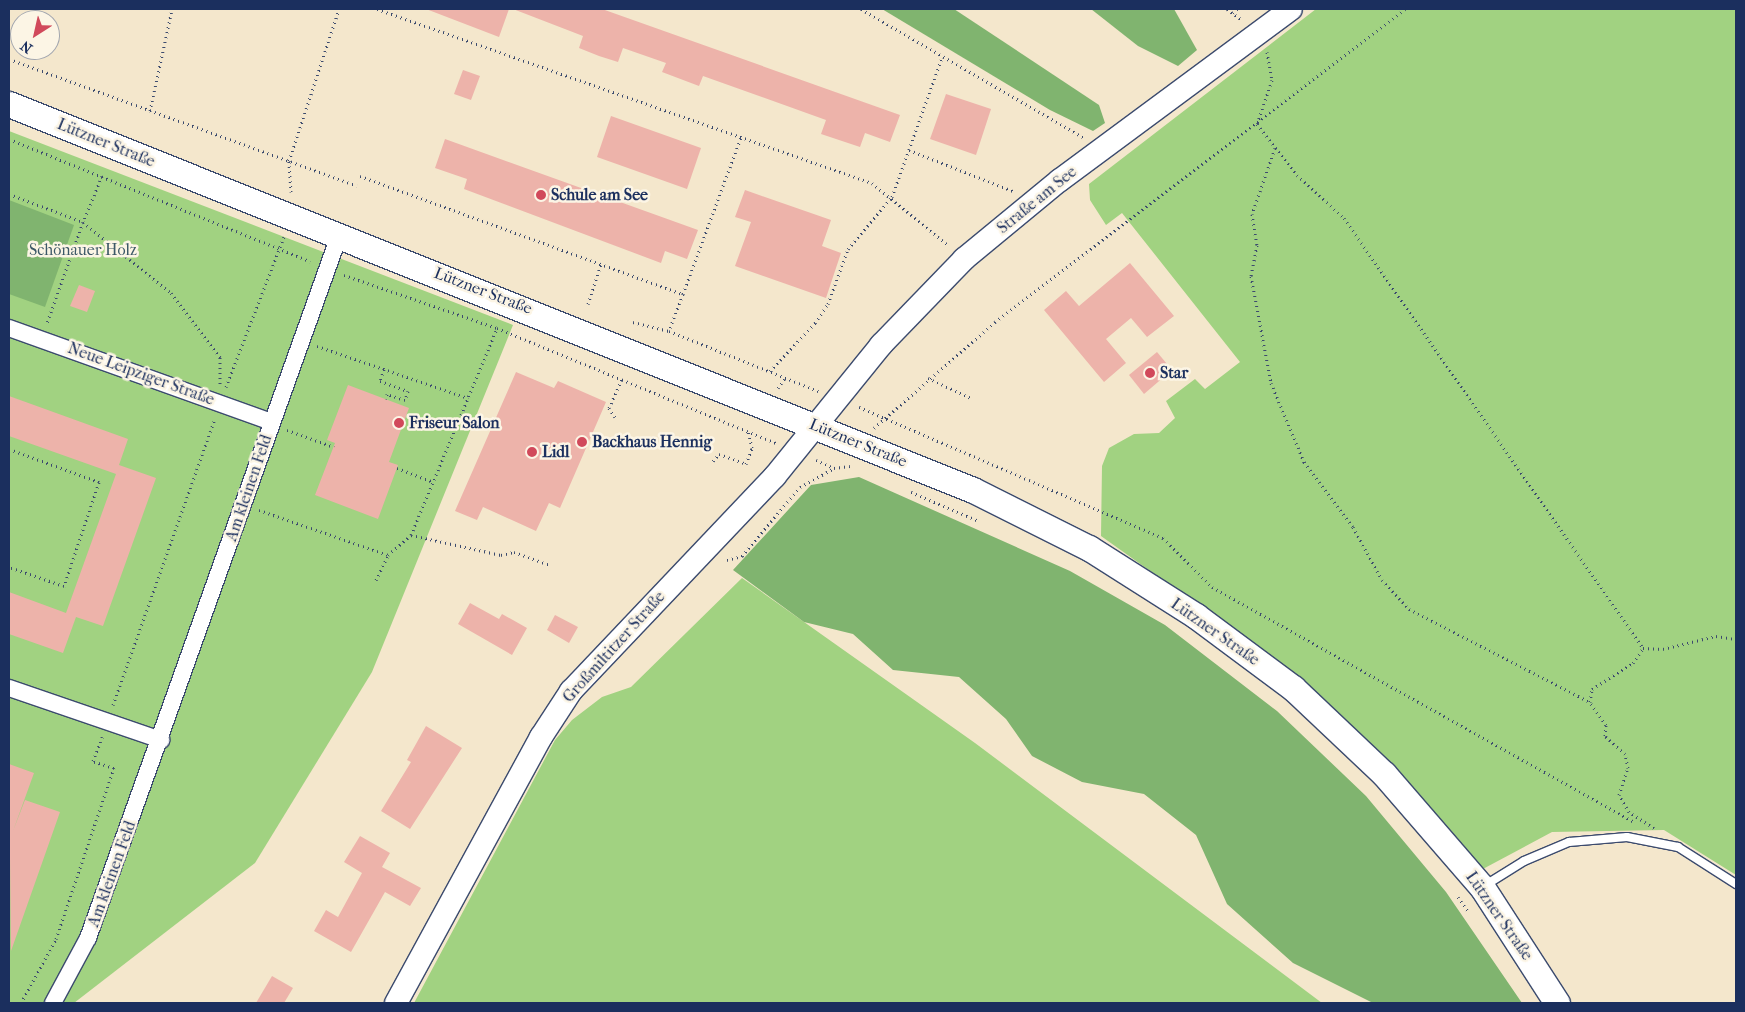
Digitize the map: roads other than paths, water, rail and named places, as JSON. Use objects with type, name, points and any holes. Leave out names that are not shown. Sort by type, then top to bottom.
[{"type":"main road","name":"Lützner Straße","points":[[9,104],[814,425],[1032,517],[1196,616],[1293,688],[1384,774],[1482,887],[1557,1003]]},
{"type":"street","name":"Straße am See","points":[[814,425],[880,345],[964,259],[1102,148],[1291,9]]},
{"type":"street","name":"Am kleinen Feld","points":[[53,1003],[88,938],[161,740],[339,236]]},
{"type":"street","name":"Neue Leipziger Straße","points":[[9,328],[272,423]]},
{"type":"street","name":"Großmiltitzer Straße","points":[[396,1003],[541,737],[571,691],[704,548],[775,476],[814,425]]},
{"type":"street","points":[[9,688],[161,740]]},
{"type":"lane","points":[[1482,887],[1524,861],[1569,842],[1627,837],[1678,847],[1736,884]]},
{"type":"place","name":"Schule am See","points":[[541,195]]},
{"type":"place","name":"Star","points":[[1150,373]]},
{"type":"place","name":"Friseur Salon","points":[[399,423]]},
{"type":"place","name":"Backhaus Hennig","points":[[582,442]]},
{"type":"place","name":"Lidl","points":[[532,452]]},
{"type":"park label","name":"Schönauer Holz","points":[[83,250]]}]
